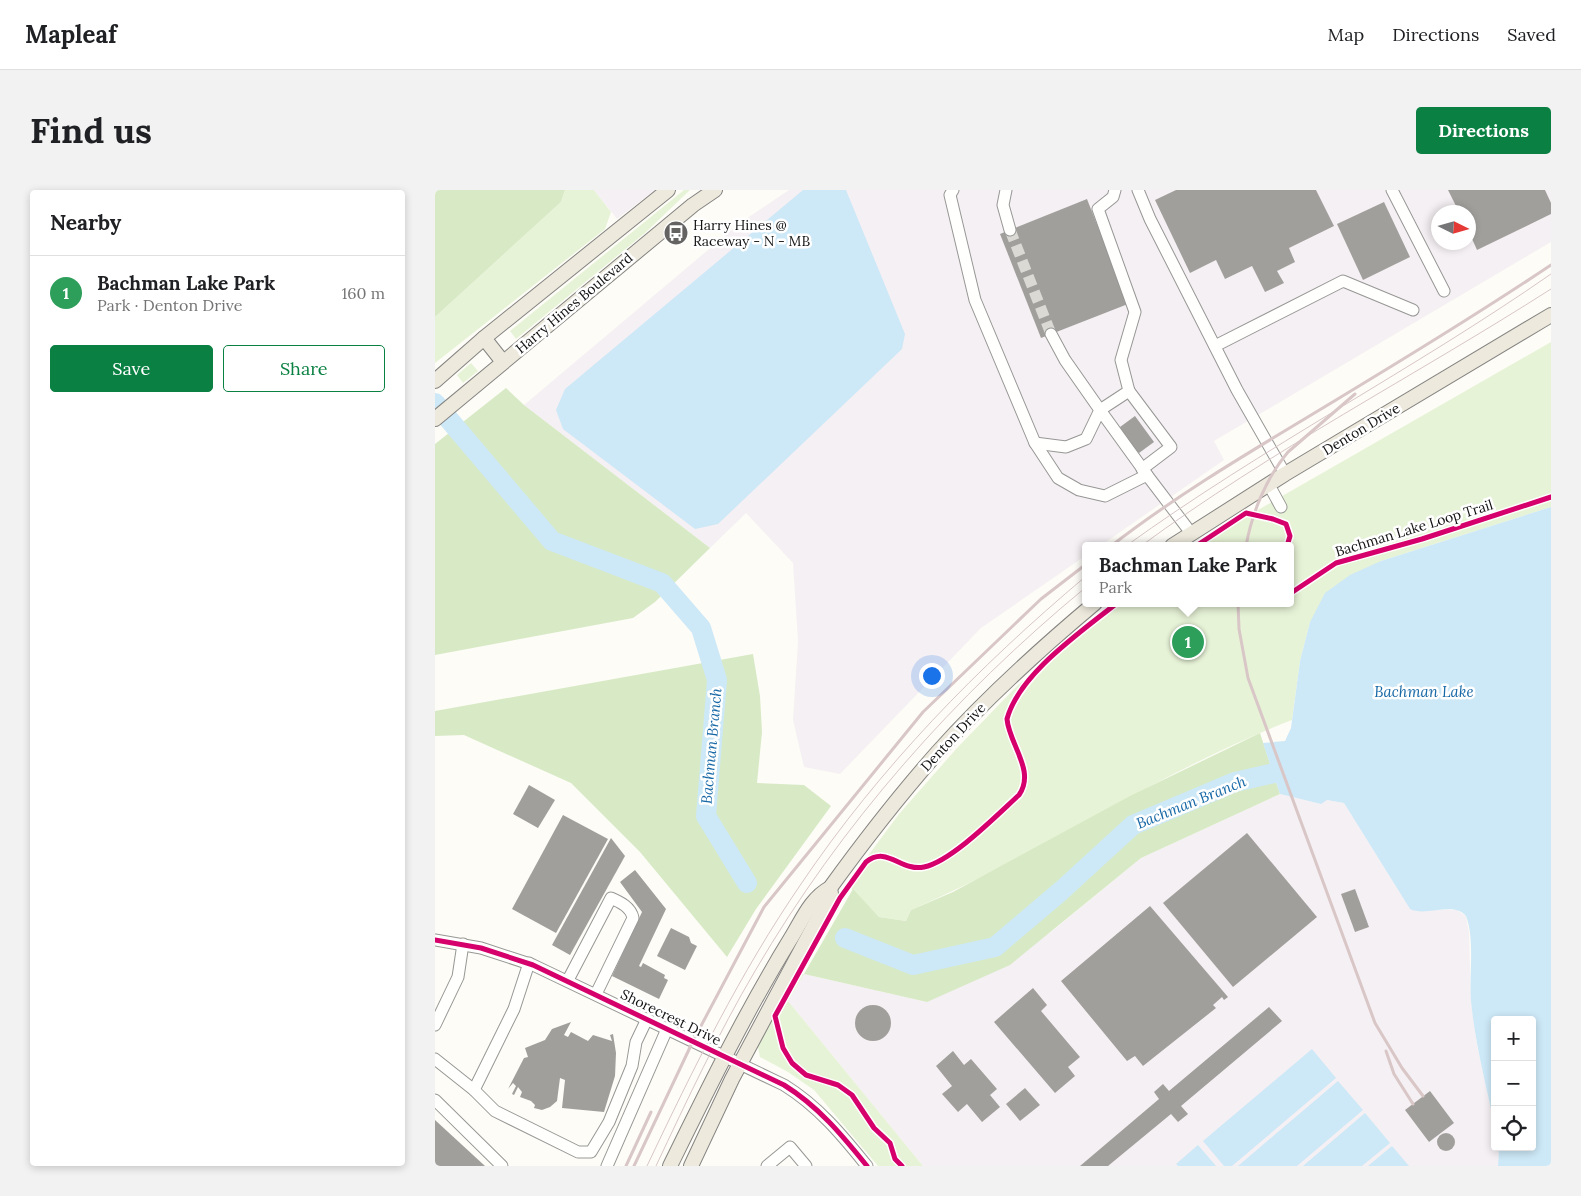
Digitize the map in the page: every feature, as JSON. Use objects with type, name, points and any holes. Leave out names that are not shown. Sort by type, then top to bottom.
[{"type":"main road","name":"Harry Hines Boulevard","points":[[435,381],[484,338],[668,190]]},
{"type":"main road","name":"Harry Hines Boulevard","points":[[435,419],[693,205],[715,190]]},
{"type":"main road","name":"Denton Drive","points":[[1182,541],[1285,474],[1551,315]]},
{"type":"main road","points":[[484,338],[503,362]]},
{"type":"main road","name":"Denton Drive","points":[[670,1166],[725,1056],[782,953],[819,894],[830,888],[855,854],[938,752],[1019,670],[1090,607]]},
{"type":"main road","name":"Denton Drive","points":[[691,1166],[740,1063],[831,894],[830,888]]},
{"type":"street","points":[[953,190],[950,195],[975,300],[1035,443],[1058,478],[1079,490],[1105,496],[1144,472],[1171,447],[1129,391],[1121,360],[1135,312],[1098,209],[1113,197],[1115,190]]},
{"type":"street","points":[[1005,190],[1003,205],[1010,230]]},
{"type":"street","points":[[1138,190],[1150,219],[1215,346],[1285,474]]},
{"type":"street","points":[[1392,190],[1444,291]]},
{"type":"street","points":[[1215,346],[1343,281],[1413,310]]},
{"type":"street","points":[[1051,334],[1065,360],[1144,472],[1182,541]]},
{"type":"street","points":[[1035,443],[1066,447],[1085,439],[1100,410],[1129,391]]},
{"type":"street","points":[[1269,485],[1281,507]]},
{"type":"street","points":[[568,980],[611,898],[621,902],[632,914],[633,918],[596,994]]},
{"type":"street","name":"Shorecrest Drive","points":[[435,940],[463,944],[529,963],[784,1085],[810,1103],[842,1135],[867,1166]]},
{"type":"street","points":[[435,1025],[458,977],[463,944]]},
{"type":"street","points":[[474,1090],[514,1009],[529,963]]},
{"type":"street","points":[[435,1059],[474,1090],[495,1111],[578,1152],[587,1154],[597,1145],[633,1066],[636,1042],[647,1019]]},
{"type":"street","points":[[607,1166],[667,1029]]},
{"type":"street","points":[[435,1100],[502,1166]]},
{"type":"street","points":[[767,1166],[791,1147],[806,1166]]},
{"type":"shaded area","points":[[594,190],[655,190],[617,219]]},
{"type":"shaded area","points":[[789,190],[1551,190],[1551,242],[1214,441],[1224,460],[1106,542],[1082,542],[1082,558],[981,628],[840,774],[804,767],[793,720],[798,641],[793,563],[746,513],[710,548],[524,405],[740,223]]},
{"type":"shaded area","points":[[1280,794],[1321,804],[1326,800],[1344,803],[1410,909],[1457,910],[1466,916],[1469,932],[1471,1002],[1477,1045],[1491,1109],[1491,1151],[1499,1151],[1498,1166],[923,1166],[788,1001],[804,974],[927,1002],[1051,932],[1141,858]]},
{"type":"green space","points":[[435,190],[565,190],[561,202],[435,317]]},
{"type":"green space","points":[[565,190],[594,190],[611,212],[605,229],[435,363],[435,317],[561,202]]},
{"type":"green space","points":[[684,190],[690,190],[645,233],[516,339],[510,331]]},
{"type":"green space","points":[[1551,342],[1551,507],[1381,561],[1310,622],[1300,661],[1292,720],[1195,763],[1007,864],[911,910],[906,921],[879,917],[847,884],[899,814],[957,748],[1017,686],[1112,607],[1294,607],[1294,542],[1202,542]]},
{"type":"green space","points":[[471,363],[478,371],[463,383],[457,375]]},
{"type":"green space","points":[[506,388],[524,405],[710,548],[655,602],[633,618],[435,655],[435,444]]},
{"type":"green space","points":[[753,654],[760,696],[762,732],[757,783],[804,785],[831,806],[756,909],[727,957],[640,852],[571,783],[464,735],[435,736],[435,711]]},
{"type":"green space","points":[[1260,733],[1280,794],[1141,858],[1010,965],[927,1002],[804,974],[853,889],[879,917],[906,921],[911,910],[953,892],[1130,796]]},
{"type":"green space","points":[[796,972],[804,974],[788,1001],[923,1166],[878,1166],[814,1090],[788,1072],[760,1057],[757,1043]]},
{"type":"water","points":[[803,190],[846,190],[905,334],[902,349],[718,524],[695,529],[563,429],[556,410],[565,389]]},
{"type":"water","name":"Bachman Lake","points":[[1551,507],[1551,1166],[1498,1166],[1499,1151],[1536,1151],[1536,1016],[1491,1016],[1491,1109],[1473,1017],[1470,935],[1466,916],[1461,912],[1447,909],[1417,911],[1410,909],[1344,803],[1327,800],[1321,804],[1280,794],[1263,743],[1285,741],[1291,728],[1300,661],[1310,622],[1325,593],[1350,575],[1381,561]]},
{"type":"water","points":[[1312,1049],[1336,1078],[1232,1166],[1224,1166],[1203,1141]]},
{"type":"water","points":[[1338,1081],[1363,1110],[1297,1166],[1238,1166]]},
{"type":"water","points":[[1365,1113],[1390,1143],[1362,1166],[1303,1166]]},
{"type":"water","points":[[1198,1145],[1216,1166],[1178,1166],[1176,1164]]},
{"type":"water","points":[[1392,1146],[1409,1166],[1368,1166]]},
{"type":"building","points":[[1176,190],[1316,190],[1334,226],[1289,248],[1295,262],[1277,271],[1284,283],[1265,292],[1252,266],[1225,279],[1216,260],[1190,273],[1155,200]]},
{"type":"building","points":[[1448,190],[1545,190],[1551,203],[1551,214],[1477,250],[1476,205],[1456,205]]},
{"type":"building","points":[[1087,199],[1128,304],[1041,338],[1000,234]]},
{"type":"building","points":[[1384,202],[1410,257],[1363,280],[1337,224]]},
{"type":"building","points":[[1135,416],[1154,442],[1139,453],[1135,452],[1120,427]]},
{"type":"building","points":[[529,785],[555,800],[538,828],[513,814]]},
{"type":"building","points":[[563,815],[608,839],[556,933],[512,909]]},
{"type":"building","points":[[1247,833],[1317,917],[1233,987],[1163,903]]},
{"type":"building","points":[[611,838],[625,856],[570,955],[552,945]]},
{"type":"building","points":[[635,870],[666,909],[639,966],[641,967],[643,963],[665,975],[664,978],[668,980],[659,999],[612,976],[642,912],[620,882]]},
{"type":"building","points":[[1355,889],[1369,927],[1355,932],[1341,894]]},
{"type":"building","points":[[1150,906],[1228,997],[1224,1000],[1222,997],[1213,1005],[1216,1008],[1143,1066],[1135,1056],[1127,1061],[1061,981]]},
{"type":"building","points":[[671,928],[689,937],[691,943],[697,946],[685,970],[657,956]]},
{"type":"building","points":[[1033,988],[1047,1005],[1041,1011],[1080,1057],[1068,1067],[1075,1076],[1055,1093],[994,1022]]},
{"type":"building","points":[[873,1005],[886,1010],[891,1023],[886,1036],[873,1041],[860,1036],[855,1023],[860,1010]]},
{"type":"building","points":[[1269,1007],[1282,1021],[1181,1106],[1188,1114],[1178,1122],[1171,1114],[1108,1166],[1080,1166],[1159,1099],[1154,1092],[1163,1084],[1169,1091]]},
{"type":"building","points":[[571,1022],[564,1035],[568,1037],[571,1032],[588,1041],[593,1035],[612,1041],[610,1035],[613,1034],[616,1053],[615,1076],[604,1112],[562,1108],[565,1080],[560,1078],[557,1101],[550,1107],[542,1110],[534,1108],[535,1105],[531,1101],[520,1097],[522,1092],[518,1087],[514,1095],[512,1094],[516,1086],[513,1083],[508,1089],[524,1058],[528,1057],[525,1048],[545,1040],[552,1029]]},
{"type":"building","points":[[953,1051],[964,1065],[971,1059],[997,1089],[990,1095],[1000,1107],[982,1122],[967,1104],[958,1112],[942,1094],[952,1086],[936,1066]]},
{"type":"building","points":[[1025,1088],[1040,1105],[1020,1121],[1006,1104]]},
{"type":"building","points":[[1430,1091],[1454,1123],[1429,1142],[1405,1110]]},
{"type":"building","points":[[435,1120],[485,1166],[435,1166]]},
{"type":"building","points":[[1446,1133],[1452,1136],[1455,1142],[1452,1148],[1446,1151],[1440,1148],[1437,1142],[1440,1136]]},
{"type":"waterway","name":"Bachman Branch","points":[[435,403],[552,541],[662,583],[701,628],[717,680],[706,816],[747,883]]},
{"type":"waterway","name":"Bachman Branch","points":[[845,938],[913,965],[995,947],[1061,891],[1133,825],[1235,782],[1300,767]]},
{"type":"tunnel","points":[[1010,230],[1051,334]]},
{"type":"tram line","points":[[1132,542],[1231,475],[1446,343],[1551,274]]},
{"type":"tram line","points":[[1147,542],[1190,511],[1292,445],[1551,289]]},
{"type":"tram line","points":[[647,1166],[718,1022],[779,918],[831,841],[897,759],[933,720],[1007,646],[1082,580]]},
{"type":"tram line","points":[[656,1166],[703,1067],[741,995],[788,917],[824,864],[903,765],[946,718],[990,673],[1082,591]]},
{"type":"railway","points":[[1116,542],[1165,506],[1445,334],[1551,265]]},
{"type":"railway","points":[[1247,542],[1261,496],[1280,462],[1288,452],[1355,394]]},
{"type":"railway","points":[[634,1166],[693,1041],[764,907],[923,712],[1041,599],[1082,567]]},
{"type":"railway","points":[[1238,607],[1239,629],[1248,678],[1375,1023],[1402,1068],[1423,1096]]},
{"type":"railway","points":[[1386,1051],[1394,1074],[1413,1104]]},
{"type":"railway","points":[[626,1166],[651,1112]]},
{"type":"cycle path","name":"Bachman Lake Loop Trail","points":[[1294,591],[1336,563],[1422,539],[1551,497]]},
{"type":"cycle path","points":[[1202,542],[1246,513],[1286,524],[1290,536],[1288,542]]},
{"type":"cycle path","points":[[902,1166],[895,1159],[890,1143],[874,1128],[852,1095],[838,1085],[806,1075],[792,1063],[783,1048],[775,1016],[840,898],[866,862],[881,856],[916,868],[935,863],[961,847],[1019,795],[1025,777],[1007,719],[1014,702],[1024,686],[1053,655],[1112,607]]},
{"type":"cycle path","points":[[435,940],[481,948],[533,965],[784,1085],[819,1112],[839,1132],[867,1166]]},
{"type":"place","name":"Harry Hines @ Raceway - N - MB","points":[[676,233]]},
{"type":"place","name":"Bachman Lake Park","points":[[1188,642]]}]
